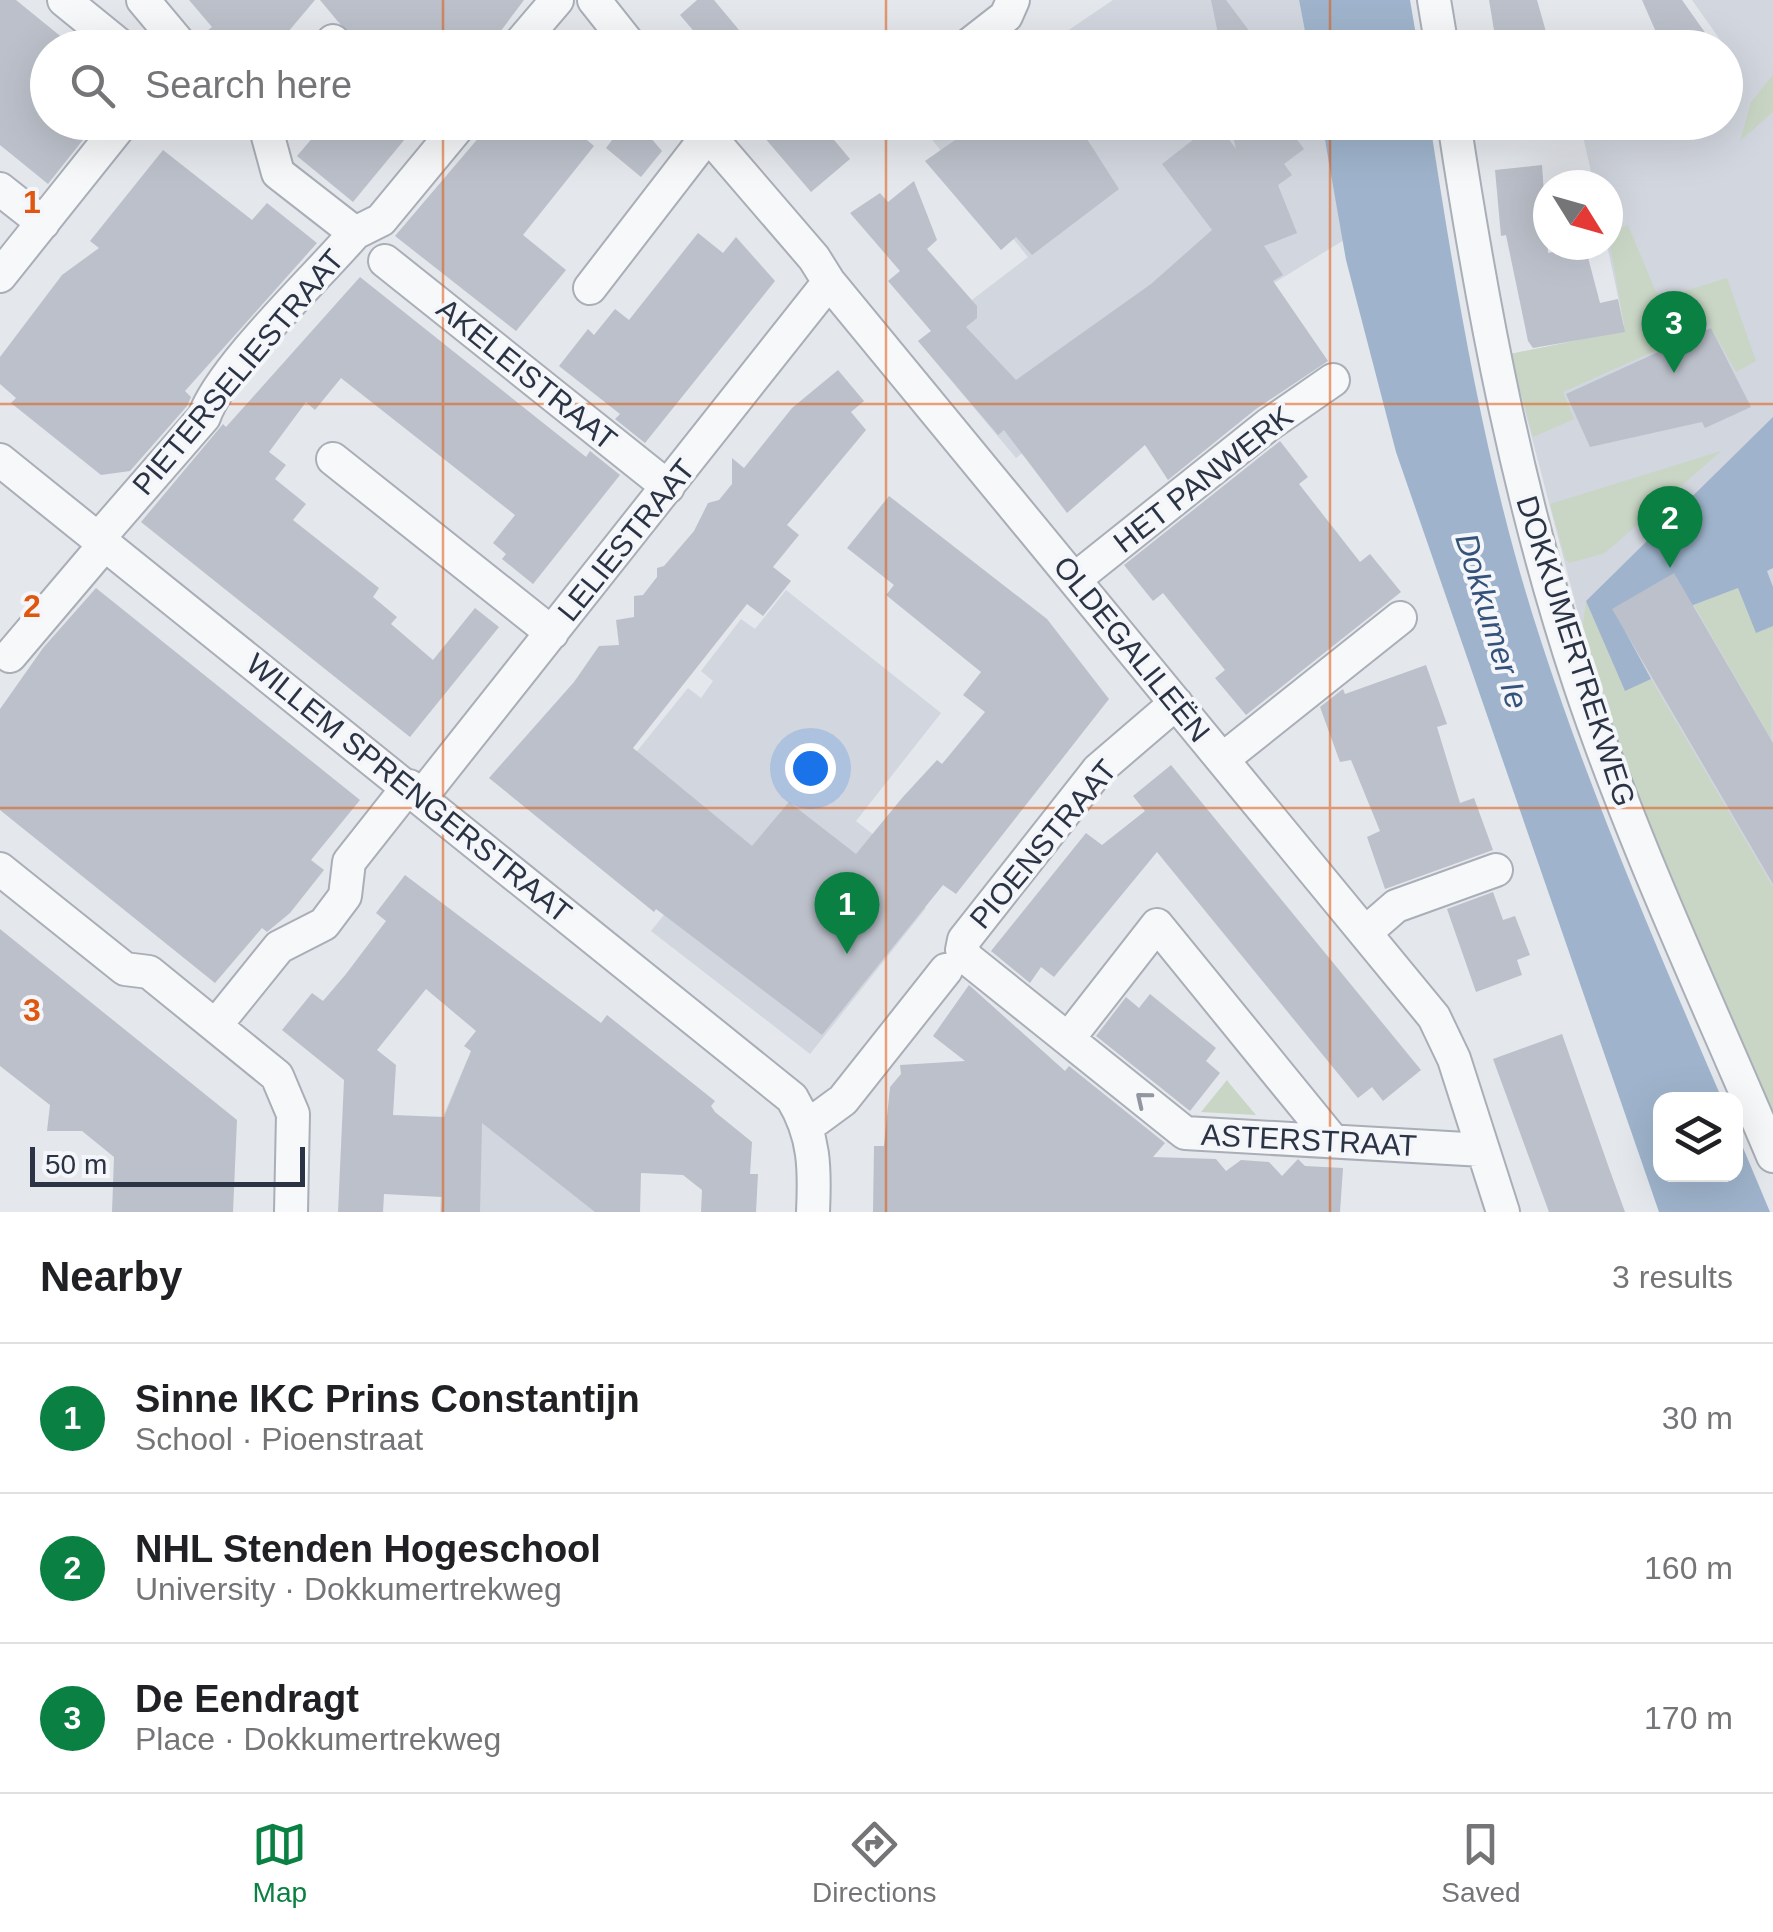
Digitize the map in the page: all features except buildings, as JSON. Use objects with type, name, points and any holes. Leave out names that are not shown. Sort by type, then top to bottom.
[{"type":"street","points":[[64,0],[102,30]]},
{"type":"street","points":[[144,0],[166,30]]},
{"type":"street","points":[[531,30],[557,0]]},
{"type":"street","points":[[988,30],[1006,16],[1012,0]]},
{"type":"street","points":[[1434,0],[1439,30]]},
{"type":"street","points":[[598,2],[619,30]]},
{"type":"street","points":[[0,276],[109,140]]},
{"type":"street","points":[[269,140],[278,173],[355,233]]},
{"type":"street","name":"PIETERSELIESTRAAT","points":[[10,656],[204,417],[210,398],[234,369],[355,233],[380,220],[447,140]]},
{"type":"street","points":[[590,288],[694,140]]},
{"type":"street","name":"OLDEGALILEËN","points":[[712,140],[814,258],[1443,1031],[1504,1212]]},
{"type":"street","name":"DOKKUMERTREKWEG","points":[[1457,140],[1488,332],[1525,494],[1580,684],[1632,827],[1773,1156]]},
{"type":"street","points":[[0,189],[43,223]]},
{"type":"street","name":"AKELEISTRAAT","points":[[385,261],[668,487]]},
{"type":"street","name":"LELIESTRAAT","points":[[216,1025],[279,947],[324,924],[345,896],[349,862],[552,633],[830,282]]},
{"type":"street","name":"HET PANWERK","points":[[1075,579],[1268,425],[1333,380]]},
{"type":"street","points":[[333,459],[552,633]]},
{"type":"street","name":"WILLEM SPRENGERSTRAAT","points":[[0,460],[765,1073],[792,1098],[809,1125]]},
{"type":"street","points":[[1223,760],[1400,618]]},
{"type":"street","name":"PIOENSTRAAT","points":[[809,1125],[843,1100],[1098,770],[1176,703]]},
{"type":"street","points":[[0,868],[125,969],[149,972],[277,1076],[293,1114],[291,1212]]},
{"type":"street","points":[[1365,933],[1396,906],[1496,870]]},
{"type":"street","points":[[1068,1039],[1157,925],[1333,1141]]},
{"type":"street","name":"ASTERSTRAAT","points":[[954,960],[976,966],[1185,1133],[1482,1150]]},
{"type":"street","points":[[809,1125],[815,1165],[812,1212]]},
{"type":"shaded area","points":[[1113,0],[1299,0],[1305,30],[1069,30]]},
{"type":"shaded area","points":[[1692,0],[1773,0],[1773,1113],[1585,640],[1510,354],[1604,335],[1624,325],[1610,260],[1623,260],[1623,170],[1591,170],[1584,140],[1743,140],[1743,30],[1713,30]]},
{"type":"shaded area","points":[[932,140],[1325,140],[1344,240],[1124,375],[1016,458],[918,341],[1028,257]]},
{"type":"shaded area","points":[[786,590],[941,713],[856,821],[932,881],[917,901],[926,908],[810,1054],[651,931],[721,844],[625,766],[688,688],[701,698],[713,681],[701,671],[741,619],[755,629]]},
{"type":"shaded area","points":[[467,1060],[609,1174],[608,1212],[440,1212],[444,1114]]},
{"type":"green space","points":[[1773,75],[1773,112],[1743,138],[1743,130],[1751,102]]},
{"type":"green space","points":[[1628,225],[1659,299],[1727,278],[1756,361],[1736,372],[1704,315],[1678,310],[1658,326],[1659,349],[1563,392],[1574,419],[1533,437],[1510,354],[1604,335],[1624,325],[1613,260],[1623,260],[1623,227]]},
{"type":"green space","points":[[1721,451],[1605,553],[1569,563],[1565,558],[1550,504]]},
{"type":"green space","points":[[1738,588],[1756,632],[1773,626],[1771,739],[1694,605]]},
{"type":"green space","points":[[1586,601],[1625,690],[1651,679],[1773,887],[1773,1115],[1633,785],[1581,642]]},
{"type":"green space","points":[[1227,1080],[1229,1083],[1256,1115],[1201,1112]]},
{"type":"water","points":[[1299,0],[1410,0],[1415,30],[1305,30]]},
{"type":"water","name":"Dokkumer Ie","points":[[1325,140],[1433,140],[1475,384],[1522,578],[1561,700],[1604,815],[1719,1092],[1653,1092],[1653,1182],[1743,1182],[1743,1148],[1770,1212],[1659,1212],[1396,452],[1346,260]]},
{"type":"water","points":[[1773,417],[1773,568],[1767,571],[1773,587],[1773,626],[1756,633],[1738,588],[1625,631],[1651,679],[1625,691],[1586,601]]},
{"type":"place","name":"De Eendragt","points":[[1674,373]]},
{"type":"place","name":"NHL Stenden Hogeschool","points":[[1670,568]]},
{"type":"place","name":"Sinne IKC Prins Constantijn","points":[[847,954]]}]
